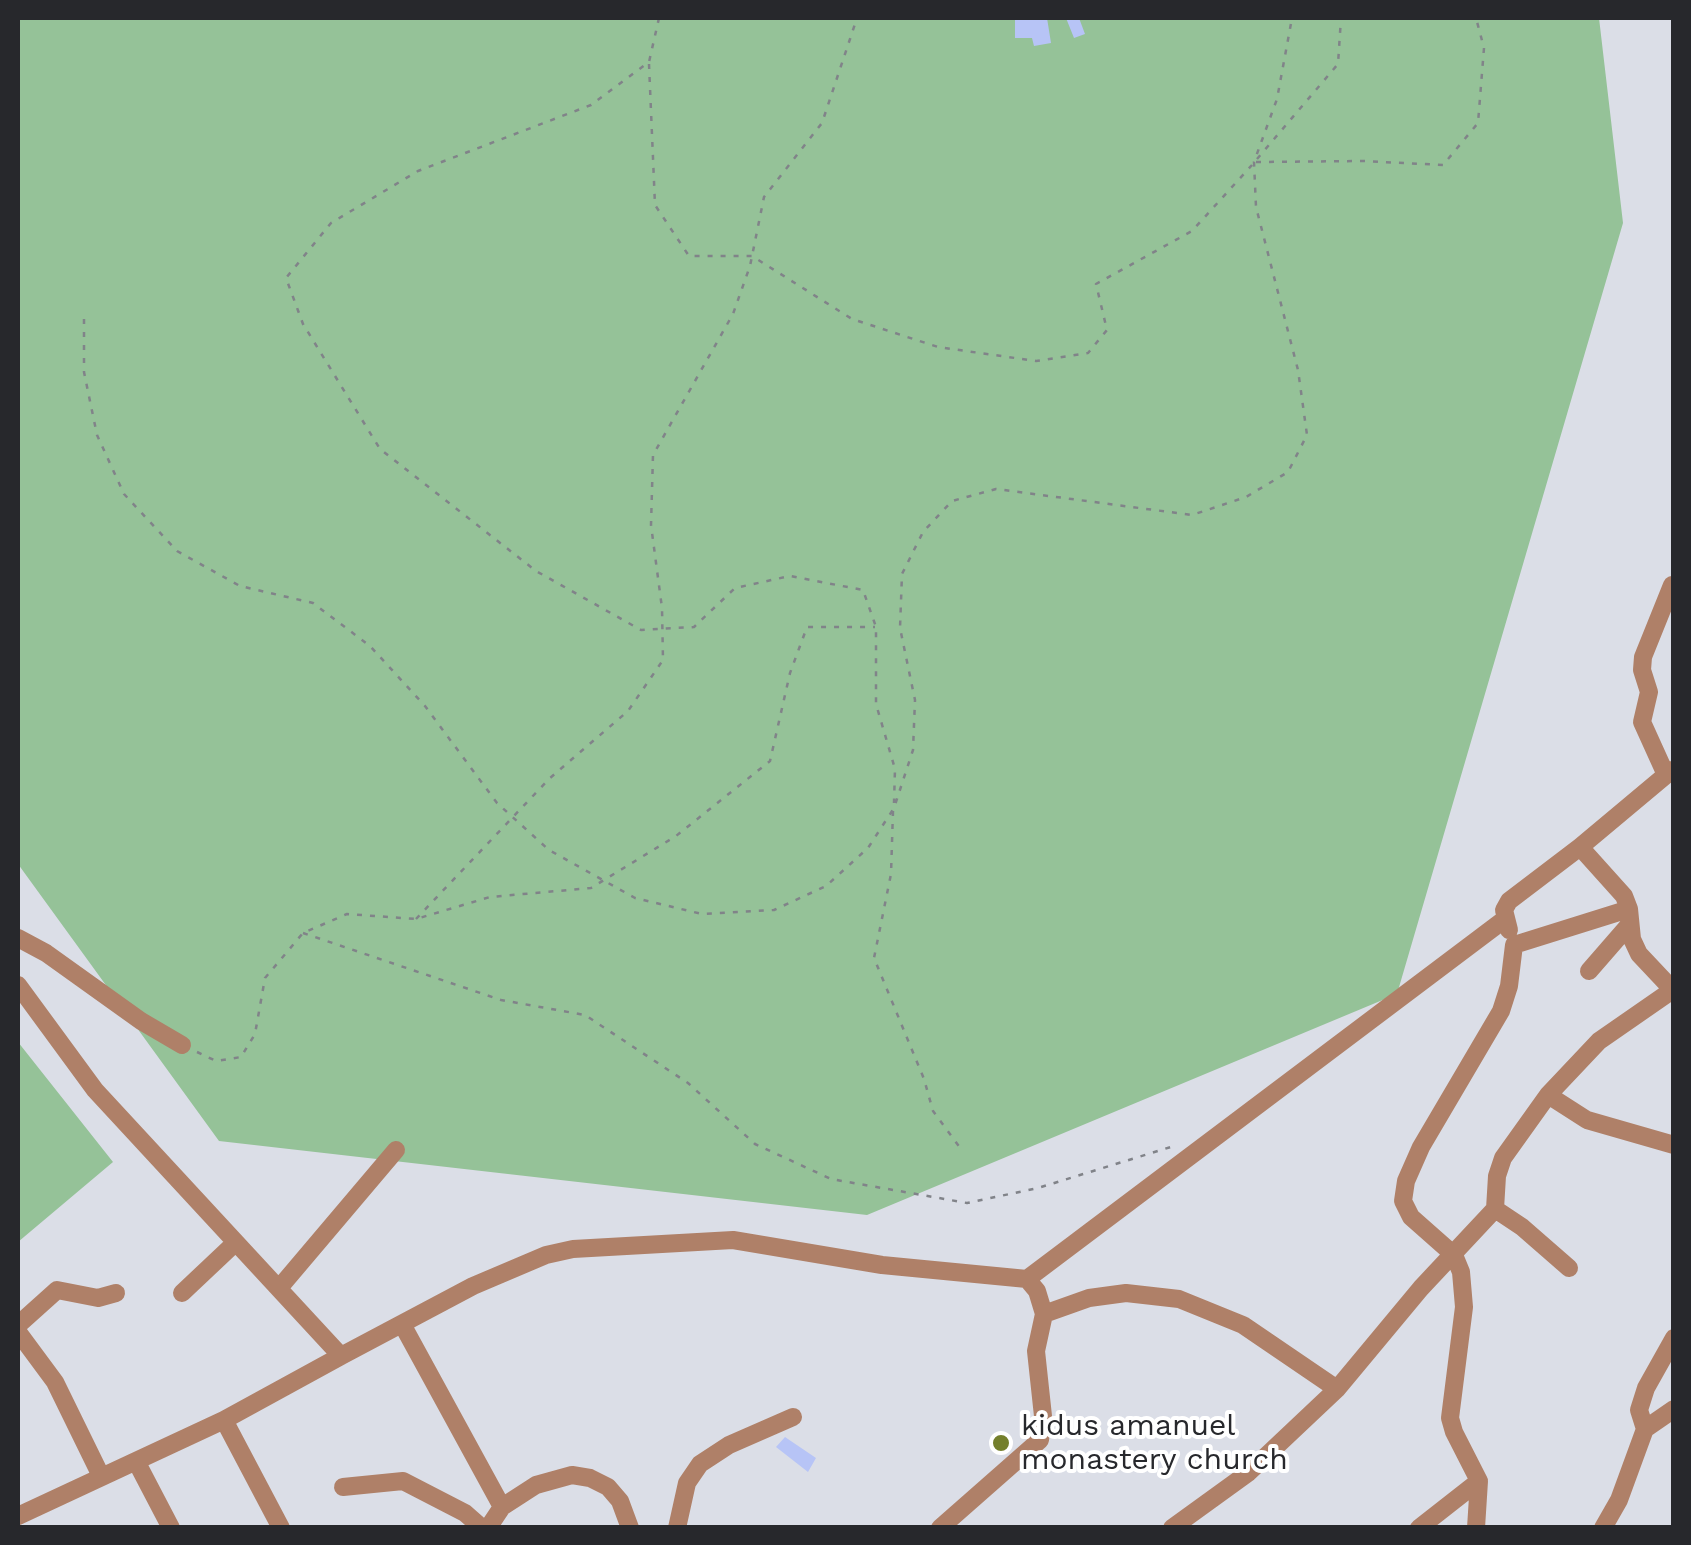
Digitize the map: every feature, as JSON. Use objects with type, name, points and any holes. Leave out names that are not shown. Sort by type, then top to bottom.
[{"type":"street","points":[[1476,1528],[1479,1480],[1450,1418],[1464,1307],[1461,1272],[1454,1255],[1411,1217],[1403,1200],[1406,1180],[1501,1012],[1514,945],[1505,919],[1509,901],[1670,772],[1642,722],[1648,692],[1642,670],[1643,657],[1673,584]]},
{"type":"street","points":[[1172,1528],[1248,1473],[1337,1389],[1421,1288],[1495,1210],[1504,1158],[1548,1095],[1599,1041],[1672,988],[1639,954],[1624,896],[1580,847]]},
{"type":"street","points":[[1514,945],[1629,917]]},
{"type":"street","points":[[1589,971],[1629,917]]},
{"type":"street","points":[[940,1528],[1040,1440],[1043,1416],[1036,1351],[1038,1297],[1505,919]]},
{"type":"street","points":[[18,938],[46,952],[182,1045]]},
{"type":"street","points":[[18,985],[95,1090],[341,1356]]},
{"type":"street","points":[[1548,1095],[1587,1120],[1674,1145]]},
{"type":"street","points":[[280,1286],[396,1150]]},
{"type":"street","points":[[1495,1210],[1522,1227],[1569,1268]]},
{"type":"street","points":[[21,1518],[101,1476],[224,1420],[508,1271],[546,1255],[573,1250],[733,1240],[1038,1297],[1089,1298],[1126,1293],[1180,1300],[1243,1325],[1337,1389]]},
{"type":"street","points":[[182,1293],[235,1244]]},
{"type":"street","points":[[101,1476],[55,1382],[18,1328],[57,1290],[98,1298],[116,1293]]},
{"type":"street","points":[[402,1324],[502,1508]]},
{"type":"street","points":[[1645,1429],[1639,1410],[1646,1388],[1674,1338]]},
{"type":"street","points":[[1603,1528],[1619,1500],[1645,1429],[1674,1409]]},
{"type":"street","points":[[676,1528],[687,1483],[700,1464],[728,1445],[793,1417]]},
{"type":"street","points":[[224,1420],[281,1528]]},
{"type":"street","points":[[136,1461],[170,1528]]},
{"type":"street","points":[[343,1487],[404,1482],[465,1513],[485,1528],[502,1508],[536,1485],[572,1475],[608,1487],[620,1501],[630,1528]]},
{"type":"street","points":[[1433,1524],[1479,1480]]},
{"type":"path","points":[[659,18],[649,62],[655,206],[689,256],[752,256],[852,319],[938,347],[1036,361],[1088,353],[1107,330],[1096,284],[1192,231],[1338,64],[1341,18]]},
{"type":"path","points":[[416,919],[550,778],[628,711],[663,660],[651,525],[653,455],[733,314],[752,256],[764,196],[822,123],[857,18]]},
{"type":"path","points":[[84,319],[84,372],[97,435],[124,494],[177,551],[240,586],[313,603],[370,646],[425,706],[497,803],[549,850],[636,898],[702,914],[774,910],[826,886],[868,848],[894,808],[913,750],[915,700],[900,628],[902,574],[923,532],[952,501],[996,489],[1192,516],[1246,497],[1288,472],[1307,435],[1298,370],[1256,207],[1254,162],[1277,99],[1292,18]]},
{"type":"path","points":[[1254,162],[1443,165],[1478,123],[1484,48],[1476,18]]},
{"type":"path","points":[[649,62],[591,105],[418,171],[331,223],[286,278],[303,324],[380,449],[536,571],[641,630],[694,627],[735,588],[790,576],[863,590],[876,627],[876,704],[895,769],[892,874],[874,958],[924,1079],[933,1112],[961,1149]]},
{"type":"path","points":[[182,1045],[216,1061],[241,1057],[255,1034],[265,978],[303,934],[347,914],[416,919],[490,897],[591,888],[676,836],[770,761],[790,673],[807,627],[876,627]]},
{"type":"path","points":[[303,934],[501,1000],[585,1015],[688,1084],[756,1144],[831,1179],[968,1203],[1038,1188],[1186,1143]]},
{"type":"green space","points":[[18,18],[1599,18],[1623,223],[1397,994],[867,1215],[219,1141],[18,864]]},
{"type":"green space","points":[[18,1042],[113,1162],[18,1242]]},
{"type":"building","points":[[1015,18],[1047,18],[1051,43],[1034,46],[1032,38],[1015,38]]},
{"type":"building","points":[[1066,18],[1079,18],[1085,34],[1074,38]]},
{"type":"building","points":[[785,1437],[816,1458],[808,1472],[776,1447]]},
{"type":"place","name":"kidus amanuel monastery church","points":[[1001,1443]]}]
